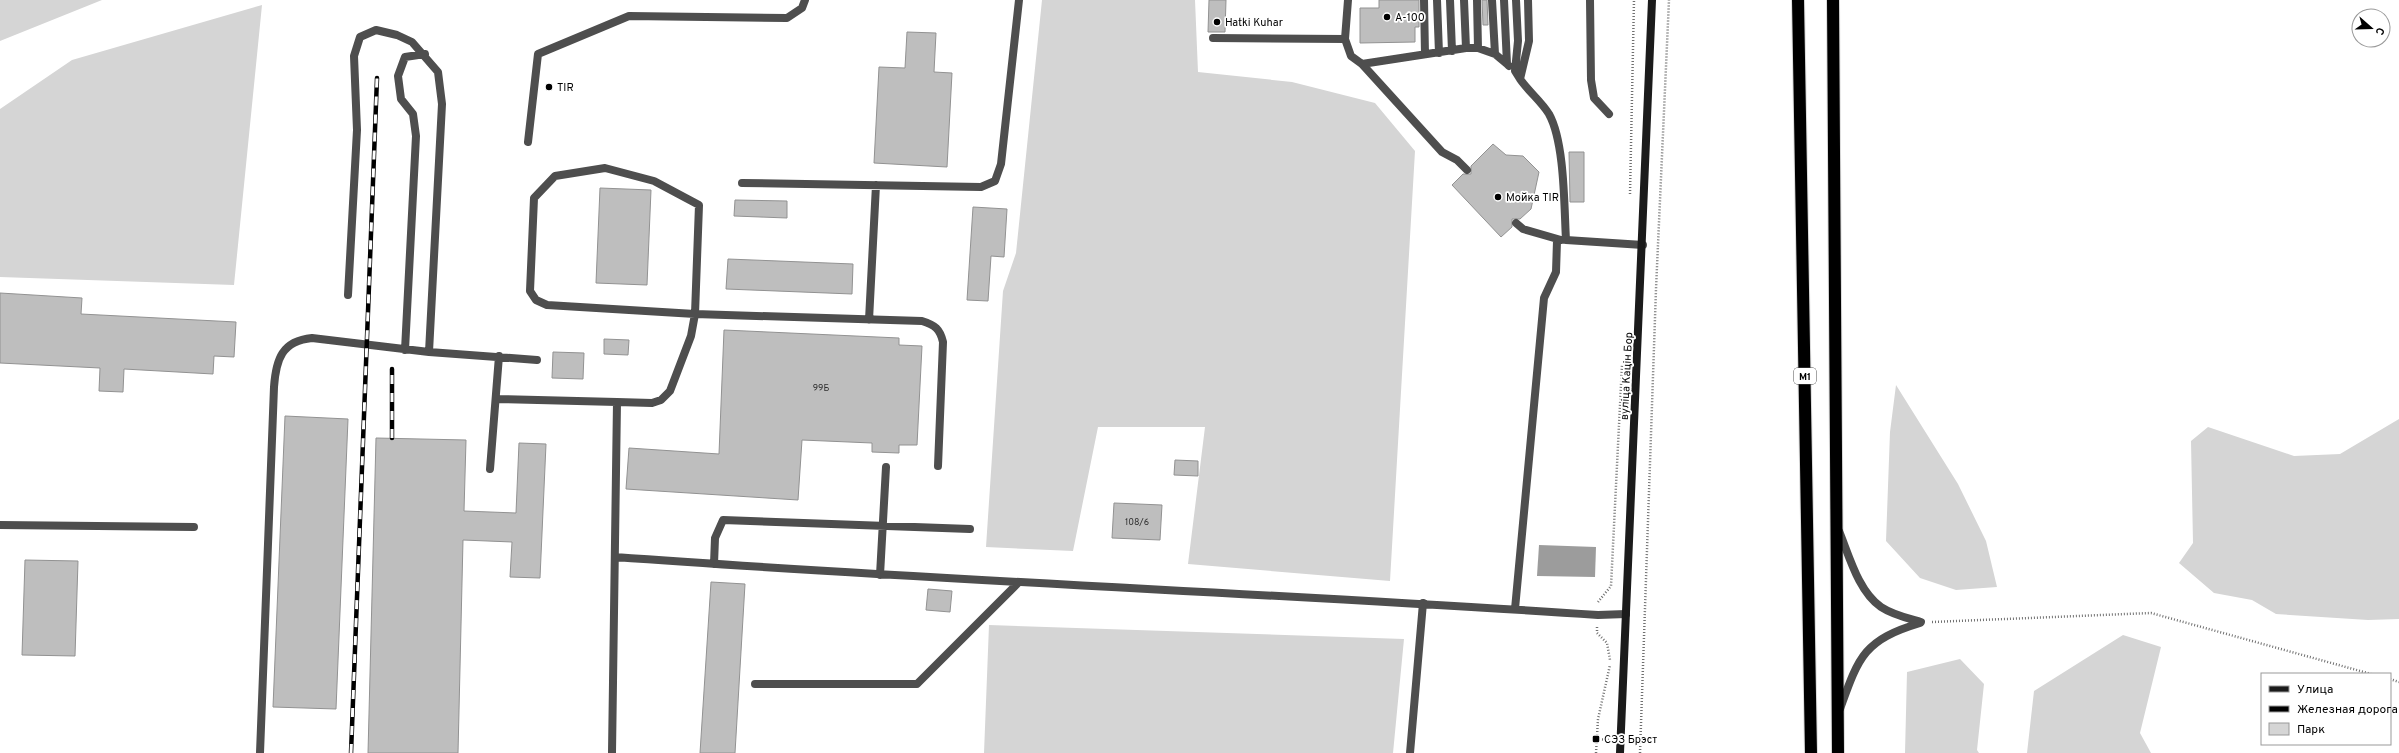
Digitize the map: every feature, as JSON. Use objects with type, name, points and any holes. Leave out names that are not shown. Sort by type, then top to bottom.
[{"type":"highway","name":"М1","points":[[1798,0],[1811,753]]},
{"type":"highway","points":[[1833,0],[1838,753]]},
{"type":"main road","name":"вуліца Кацін Бор","points":[[1620,753],[1643,245],[1652,0]]},
{"type":"street","points":[[528,142],[538,54],[629,16],[787,18],[802,8],[805,0]]},
{"type":"street","points":[[742,183],[981,187],[995,181],[1001,164],[1019,0]]},
{"type":"street","points":[[1348,0],[1345,39],[1351,56],[1362,64],[1442,152],[1457,160],[1467,170]]},
{"type":"street","points":[[1424,0],[1425,54]]},
{"type":"street","points":[[1437,0],[1440,53]]},
{"type":"street","points":[[1450,0],[1452,50]]},
{"type":"street","points":[[1464,0],[1466,48]]},
{"type":"street","points":[[1477,0],[1478,48]]},
{"type":"street","points":[[1492,0],[1495,54]]},
{"type":"street","points":[[1504,0],[1507,64]]},
{"type":"street","points":[[1515,71],[1518,41],[1516,0]]},
{"type":"street","points":[[1520,79],[1529,41],[1528,0]]},
{"type":"street","points":[[1590,0],[1591,80],[1594,98],[1609,114]]},
{"type":"street","points":[[348,294],[356,130],[354,56],[360,37],[376,30],[397,34],[412,42],[425,54],[438,72],[442,104],[429,352]]},
{"type":"street","points":[[1213,38],[1345,39]]},
{"type":"street","points":[[1362,64],[1466,48],[1478,48],[1495,54],[1507,64],[1515,71],[1530,94],[1542,103],[1550,116],[1559,144],[1566,240]]},
{"type":"street","points":[[405,350],[416,136],[413,114],[401,99],[398,76],[405,57],[425,54]]},
{"type":"street","points":[[497,399],[652,403],[661,400],[670,391],[691,336],[695,314],[699,205],[654,181],[605,168],[556,176],[534,198],[530,291],[536,300],[547,305],[695,314],[869,320],[922,320],[934,324],[941,333],[943,342],[938,466]]},
{"type":"street","points":[[869,320],[876,185]]},
{"type":"street","points":[[1516,223],[1523,229],[1557,241],[1566,240],[1643,245]]},
{"type":"street","points":[[1515,609],[1544,298],[1556,272],[1557,241]]},
{"type":"street","points":[[260,753],[276,365],[285,349],[298,340],[312,338],[405,350],[536,360]]},
{"type":"street","points":[[490,469],[497,399],[499,356]]},
{"type":"street","points":[[612,753],[617,402]]},
{"type":"street","points":[[880,575],[884,527],[886,467]]},
{"type":"street","points":[[714,564],[715,538],[723,520],[970,529]]},
{"type":"street","points":[[1836,524],[1864,587],[1879,606],[1896,615],[1921,622]]},
{"type":"street","points":[[0,525],[194,527]]},
{"type":"street","points":[[615,557],[1018,583],[1423,603],[1598,615],[1626,614]]},
{"type":"street","points":[[755,684],[917,684],[1018,583]]},
{"type":"street","points":[[1410,753],[1423,603]]},
{"type":"street","points":[[1838,716],[1853,673],[1865,653],[1879,639],[1894,630],[1921,622]]},
{"type":"path","points":[[1630,196],[1634,0]]},
{"type":"path","points":[[1640,753],[1656,289],[1669,0]]},
{"type":"path","points":[[1596,753],[1598,719],[1611,661],[1607,643],[1597,633],[1598,599],[1611,586],[1622,363]]},
{"type":"path","points":[[1921,622],[2151,613],[2367,673]]},
{"type":"green space","points":[[0,0],[102,0],[0,41]]},
{"type":"green space","points":[[1042,0],[1195,0],[1198,72],[1292,82],[1375,103],[1415,151],[1390,581],[1188,564],[1205,427],[1098,427],[1073,551],[986,547],[1003,291],[1016,253]]},
{"type":"green space","points":[[262,5],[234,285],[0,277],[0,109],[72,60]]},
{"type":"green space","points":[[1896,385],[1958,484],[1986,541],[1997,587],[1956,590],[1920,578],[1886,541],[1890,432]]},
{"type":"green space","points":[[2399,419],[2399,619],[2368,620],[2276,614],[2252,600],[2214,593],[2179,563],[2193,543],[2191,441],[2208,427],[2294,456],[2340,454]]},
{"type":"green space","points":[[989,625],[1404,639],[1393,753],[984,753]]},
{"type":"green space","points":[[2123,635],[2161,647],[2140,733],[2151,753],[2027,753],[2034,691]]},
{"type":"green space","points":[[1960,659],[1984,684],[1977,750],[1979,753],[1905,753],[1907,672]]},
{"type":"shaded area","points":[[1539,545],[1596,547],[1595,577],[1537,576]]},
{"type":"building","points":[[1209,0],[1226,0],[1225,32],[1208,32]]},
{"type":"building","name":"А-100","points":[[1379,0],[1419,0],[1419,27],[1415,27],[1415,42],[1360,43],[1360,8],[1379,8]]},
{"type":"building","points":[[1482,0],[1487,0],[1488,25],[1483,25]]},
{"type":"building","points":[[907,32],[936,33],[934,72],[952,73],[947,167],[874,163],[879,67],[905,68]]},
{"type":"building","name":"Мойка TIR","points":[[1493,144],[1506,155],[1523,156],[1539,172],[1531,209],[1520,219],[1512,219],[1512,227],[1501,237],[1452,185],[1463,174],[1471,174],[1471,166]]},
{"type":"building","points":[[1569,152],[1584,152],[1584,202],[1570,202]]},
{"type":"building","points":[[600,188],[651,190],[647,285],[596,283]]},
{"type":"building","points":[[735,200],[787,201],[787,218],[734,216]]},
{"type":"building","points":[[973,207],[1007,209],[1004,257],[991,256],[988,301],[967,300]]},
{"type":"building","points":[[728,259],[853,264],[852,294],[726,289]]},
{"type":"building","points":[[0,293],[82,298],[81,314],[236,322],[234,357],[214,356],[213,374],[124,369],[123,392],[99,391],[100,368],[0,363]]},
{"type":"building","points":[[724,330],[899,338],[899,345],[922,346],[917,445],[899,445],[899,453],[872,452],[872,443],[802,440],[798,500],[626,489],[629,448],[719,454]]},
{"type":"building","points":[[604,339],[629,340],[628,355],[604,354]]},
{"type":"building","points":[[553,352],[584,353],[583,379],[552,378]]},
{"type":"building","points":[[285,416],[348,419],[336,709],[273,707]]},
{"type":"building","points":[[376,438],[466,440],[464,511],[516,513],[519,443],[546,444],[540,578],[510,577],[512,542],[463,540],[458,753],[368,753]]},
{"type":"building","points":[[1175,460],[1198,461],[1198,476],[1174,475]]},
{"type":"building","points":[[1114,503],[1162,505],[1160,540],[1112,538]]},
{"type":"building","points":[[25,560],[78,561],[75,656],[22,655]]},
{"type":"building","points":[[711,582],[745,584],[735,753],[700,753]]},
{"type":"building","points":[[928,589],[952,591],[950,612],[926,610]]},
{"type":"railway","points":[[351,753],[377,78]]},
{"type":"railway","points":[[392,369],[392,438]]},
{"type":"place","name":"А-100","points":[[1387,17]]},
{"type":"place","name":"Hatki Kuhar","points":[[1217,22]]},
{"type":"place","name":"TIR","points":[[549,87]]},
{"type":"place","name":"Мойка TIR","points":[[1498,197]]},
{"type":"place","name":"СЭЗ Брэст","points":[[1596,739]]}]
